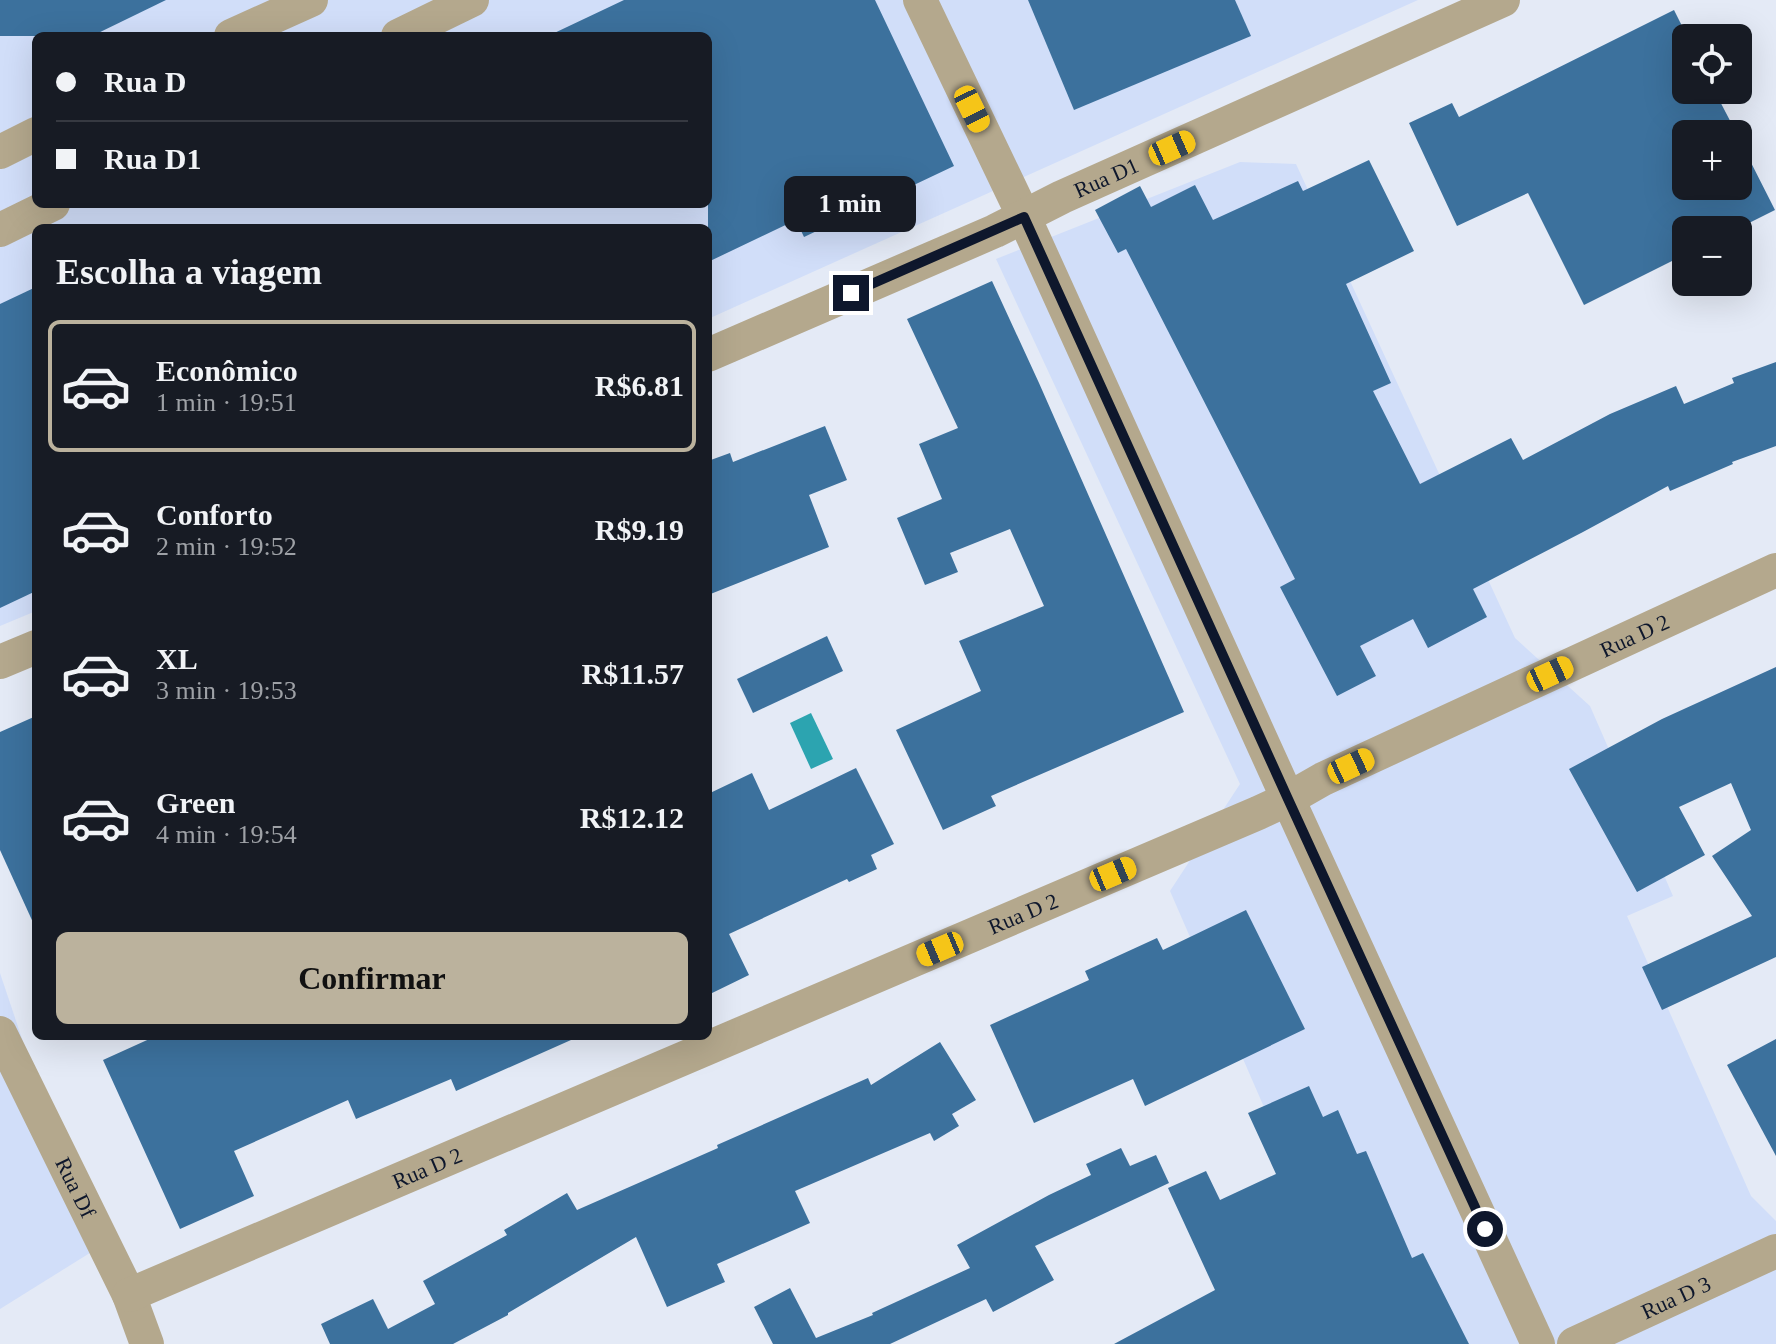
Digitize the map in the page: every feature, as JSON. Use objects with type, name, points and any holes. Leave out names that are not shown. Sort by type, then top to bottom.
[{"type":"street","points":[[240,32],[311,0]]},
{"type":"street","points":[[406,32],[472,0]]},
{"type":"street","points":[[920,0],[1024,217],[1538,1344]]},
{"type":"street","name":"Rua D1","points":[[712,353],[1024,217],[1062,197],[1503,0]]},
{"type":"street","points":[[0,152],[32,136]]},
{"type":"street","points":[[0,230],[45,208]]},
{"type":"street","name":"Rua D 2","points":[[129,1295],[1288,799],[1323,779],[1776,570]]},
{"type":"street","points":[[0,662],[32,649]]},
{"type":"street","name":"Rua Df","points":[[0,1033],[129,1295],[147,1344]]},
{"type":"street","name":"Rua D 3","points":[[1574,1344],[1776,1251]]},
{"type":"shaded area","points":[[0,0],[1418,0],[712,317],[712,224],[32,224],[32,613],[0,626]]},
{"type":"shaded area","points":[[1240,162],[1296,164],[1515,638],[1590,706],[1673,896],[1627,916],[1751,1196],[1776,1221],[1776,1344],[1367,1344],[1170,891],[1240,784],[996,259]]},
{"type":"shaded area","points":[[0,973],[93,1251],[0,1309]]},
{"type":"water","points":[[811,713],[833,759],[811,769],[790,723]]},
{"type":"building","points":[[0,0],[166,0],[100,32],[32,32],[32,36],[0,36]]},
{"type":"building","points":[[624,0],[875,0],[954,166],[804,237],[796,220],[712,260],[712,224],[708,224],[708,208],[712,208],[712,32],[556,32]]},
{"type":"building","points":[[1028,0],[1235,0],[1251,36],[1074,110]]},
{"type":"building","points":[[1674,10],[1681,24],[1672,24],[1672,104],[1721,104],[1730,120],[1672,120],[1672,200],[1752,200],[1752,165],[1775,210],[1752,222],[1752,216],[1672,216],[1672,261],[1584,305],[1528,193],[1457,226],[1409,123],[1452,103],[1459,117]]},
{"type":"building","points":[[1369,160],[1414,251],[1346,284],[1391,383],[1373,391],[1420,484],[1511,438],[1523,460],[1610,414],[1676,386],[1684,404],[1734,383],[1732,378],[1776,362],[1776,446],[1732,462],[1670,491],[1668,486],[1473,589],[1487,617],[1428,648],[1413,619],[1360,646],[1376,676],[1337,696],[1280,587],[1295,579],[1126,249],[1118,253],[1095,210],[1140,186],[1151,207],[1195,185],[1213,220],[1298,181],[1303,191]]},
{"type":"building","points":[[992,281],[1184,712],[991,796],[996,806],[943,830],[896,730],[981,691],[959,641],[1044,606],[1010,529],[950,553],[958,572],[925,585],[897,518],[942,499],[919,444],[958,428],[907,319]]},
{"type":"building","points":[[32,289],[32,593],[0,608],[0,304]]},
{"type":"building","points":[[825,426],[847,480],[809,495],[829,547],[712,593],[712,460],[730,453],[733,462]]},
{"type":"building","points":[[827,636],[843,671],[753,713],[737,679]]},
{"type":"building","points":[[1776,667],[1776,957],[1662,1010],[1642,967],[1752,916],[1712,856],[1751,830],[1731,783],[1679,807],[1705,855],[1637,892],[1569,769],[1662,719]]},
{"type":"building","points":[[32,718],[32,920],[0,850],[0,732]]},
{"type":"building","points":[[856,768],[894,844],[871,855],[877,869],[849,882],[847,879],[729,934],[749,975],[712,993],[712,792],[752,773],[769,810]]},
{"type":"building","points":[[1246,910],[1305,1029],[1145,1106],[1133,1079],[1034,1123],[990,1025],[1089,980],[1085,971],[1157,938],[1163,950]]},
{"type":"building","points":[[1776,1039],[1776,1156],[1727,1065]]},
{"type":"building","points":[[147,1040],[571,1040],[456,1091],[451,1079],[356,1119],[348,1100],[234,1151],[254,1196],[180,1229],[103,1060]]},
{"type":"building","points":[[940,1042],[976,1100],[952,1114],[959,1126],[934,1141],[930,1133],[795,1191],[810,1223],[717,1264],[725,1282],[667,1307],[636,1237],[508,1315],[453,1344],[330,1344],[321,1324],[373,1299],[388,1329],[435,1304],[423,1281],[507,1235],[504,1230],[567,1193],[577,1210],[868,1078],[871,1085]]},
{"type":"building","points":[[1309,1086],[1323,1117],[1338,1110],[1357,1154],[1366,1151],[1412,1258],[1423,1253],[1469,1344],[1114,1344],[1215,1290],[1168,1188],[1206,1171],[1220,1200],[1276,1174],[1248,1113]]},
{"type":"building","points":[[1121,1148],[1130,1166],[1156,1155],[1169,1183],[1035,1246],[1054,1280],[993,1312],[986,1299],[890,1344],[773,1344],[754,1307],[790,1288],[816,1338],[873,1315],[970,1268],[957,1245],[1091,1175],[1086,1164]]},
{"type":"route","points":[[851,293],[1024,217],[1485,1229]]}]
